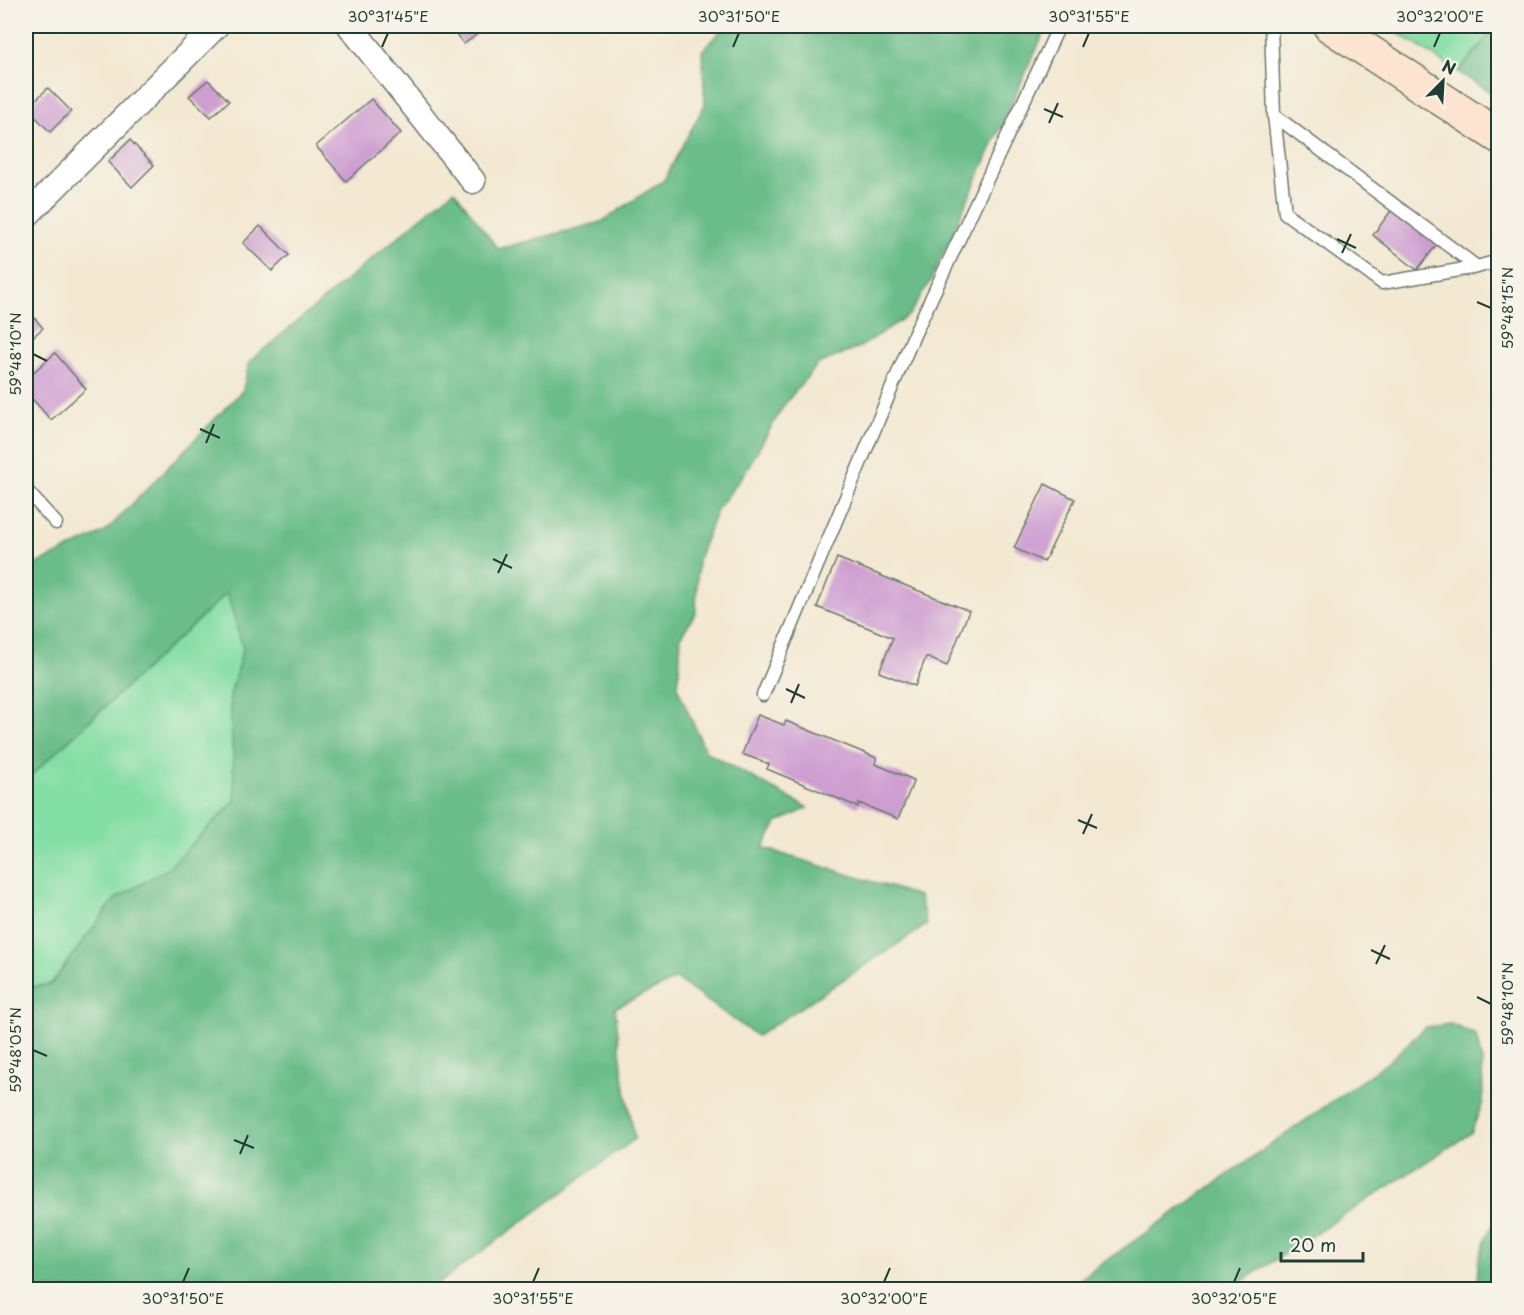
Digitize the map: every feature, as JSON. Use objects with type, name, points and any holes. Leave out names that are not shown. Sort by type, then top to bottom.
[{"type":"street","points":[[26,216],[216,26]]},
{"type":"street","points":[[350,26],[473,180]]},
{"type":"street","points":[[1330,26],[1498,136]]},
{"type":"lane","points":[[763,695],[914,335],[1059,26]]},
{"type":"lane","points":[[1271,26],[1274,115],[1285,213],[1382,283],[1478,267],[1498,261]]},
{"type":"lane","points":[[1274,115],[1478,267]]},
{"type":"lane","points":[[26,490],[56,523]]},
{"type":"green space","points":[[725,26],[1047,26],[930,282],[909,315],[860,347],[818,364],[784,405],[745,472],[717,510],[698,559],[696,612],[681,636],[678,689],[706,752],[808,808],[777,823],[763,848],[919,896],[927,925],[757,1036],[676,979],[615,1008],[624,1083],[635,1139],[431,1289],[26,1289],[26,988],[51,984],[115,899],[166,870],[235,801],[230,696],[243,648],[227,593],[26,780],[26,569],[105,532],[243,390],[249,362],[454,190],[498,249],[601,222],[664,180],[705,104],[702,51]]},
{"type":"green space","points":[[1388,26],[1498,26],[1498,28],[1494,29],[1458,72]]},
{"type":"green space","points":[[1498,28],[1498,97],[1458,72],[1494,29]]},
{"type":"green space","points":[[228,592],[243,648],[230,696],[235,801],[166,870],[115,899],[51,984],[26,988],[26,780]]},
{"type":"green space","points":[[1451,1024],[1476,1035],[1482,1062],[1483,1102],[1471,1133],[1230,1289],[1066,1289],[1388,1062],[1426,1027]]},
{"type":"green space","points":[[1498,1216],[1498,1289],[1477,1289],[1478,1262],[1487,1235]]},
{"type":"building","points":[[449,26],[488,26],[464,44]]},
{"type":"building","points":[[208,80],[229,101],[211,117],[189,96]]},
{"type":"building","points":[[48,88],[71,111],[50,132],[27,108]]},
{"type":"building","points":[[371,99],[401,133],[346,181],[316,146]]},
{"type":"building","points":[[130,140],[154,165],[132,187],[108,162]]},
{"type":"building","points":[[1393,208],[1438,243],[1417,270],[1373,235]]},
{"type":"building","points":[[260,226],[289,255],[272,271],[243,243]]},
{"type":"building","points":[[26,308],[43,328],[26,343]]},
{"type":"building","points":[[55,353],[86,389],[51,420],[26,392],[26,379]]},
{"type":"building","points":[[1045,484],[1075,499],[1044,562],[1014,548]]},
{"type":"building","points":[[837,558],[969,611],[947,666],[926,657],[915,686],[879,672],[893,638],[817,607]]},
{"type":"building","points":[[758,715],[784,725],[786,721],[877,758],[875,764],[914,780],[898,819],[859,803],[858,807],[767,769],[769,764],[742,754]]}]
